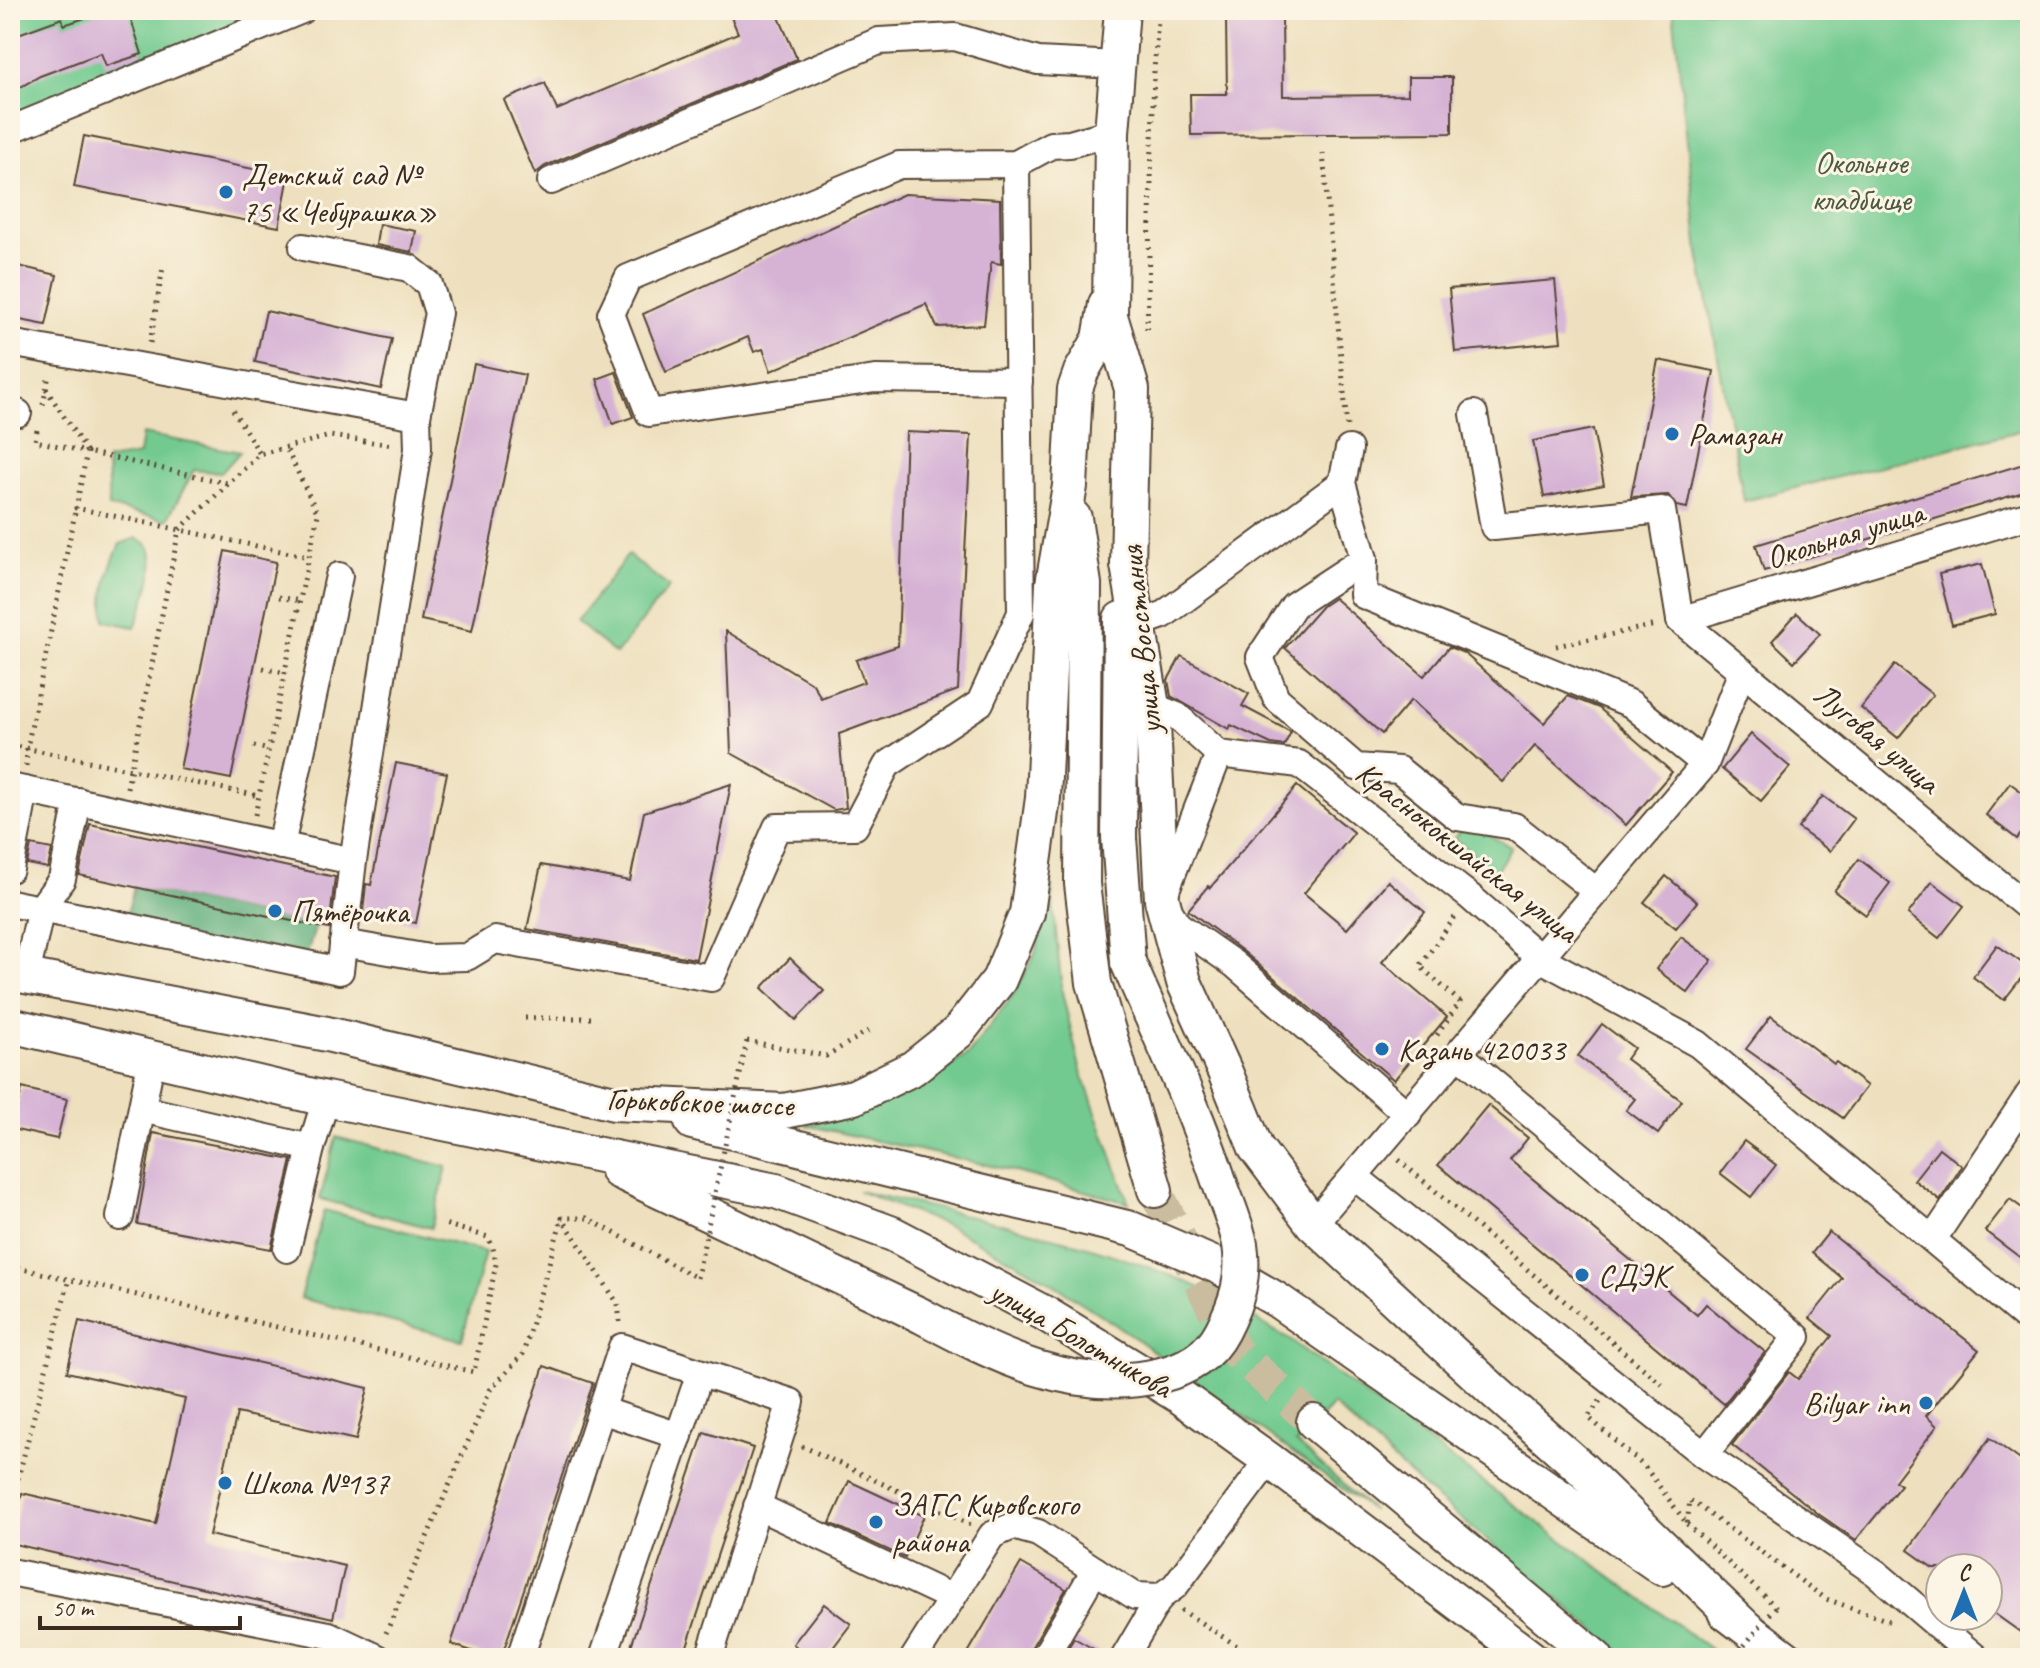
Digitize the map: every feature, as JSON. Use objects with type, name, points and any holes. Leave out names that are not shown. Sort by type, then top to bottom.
[{"type":"main road","name":"улица Восстания","points":[[1122,10],[1112,132],[1109,288],[1112,327],[1132,389],[1128,565],[1152,706],[1162,900],[1184,982],[1256,1148],[1313,1224],[1580,1467],[1743,1625]]},
{"type":"main road","name":"улица Восстания","points":[[1070,486],[1075,389],[1100,339],[1109,288]]},
{"type":"main road","name":"Горьковское шоссе","points":[[18,974],[327,1034],[614,1103],[784,1111],[854,1097],[913,1068],[958,1032],[999,980],[1027,913],[1035,837],[1043,798],[1053,584],[1070,486]]},
{"type":"main road","points":[[1070,486],[1084,584],[1082,884],[1087,927],[1094,983],[1155,1190]]},
{"type":"main road","points":[[11,1031],[152,1057],[326,1099],[567,1147],[1030,1368],[1086,1381],[1136,1381],[1184,1369],[1215,1345],[1237,1302],[1242,1273],[1239,1242],[1209,1152],[1128,962],[1119,837],[1121,612],[1128,565]]},
{"type":"main road","points":[[614,1103],[1131,1229],[1220,1267],[1277,1300],[1786,1658]]},
{"type":"main road","name":"улица Болотникова","points":[[567,1147],[776,1191],[893,1234],[1044,1313],[1181,1397],[1531,1658]]},
{"type":"main road","points":[[1314,1422],[1596,1658]]},
{"type":"street","points":[[10,130],[302,10]]},
{"type":"street","points":[[551,181],[879,41],[955,37],[1038,61],[1117,65]]},
{"type":"street","points":[[1019,381],[875,379],[649,413],[611,314],[628,278],[899,165],[1016,164],[1051,145],[1070,144],[1112,132]]},
{"type":"street","points":[[343,943],[429,958],[467,957],[495,940],[711,978],[777,827],[855,826],[887,765],[980,703],[1021,613],[1016,164]]},
{"type":"street","points":[[10,903],[340,971],[353,861],[418,449],[417,416],[438,313],[429,284],[409,268],[303,247]]},
{"type":"street","points":[[10,343],[417,416]]},
{"type":"street","points":[[1474,414],[1494,527],[1662,510],[1680,620]]},
{"type":"street","points":[[1349,449],[1342,483],[1364,559],[1363,595],[1631,704],[1705,764]]},
{"type":"street","points":[[1137,624],[1163,615],[1342,483]]},
{"type":"street","name":"Окольная улица","points":[[1680,620],[2030,515]]},
{"type":"street","points":[[1364,559],[1294,605],[1260,657],[1276,698],[1356,767],[1399,770],[1457,817],[1514,826],[1596,891]]},
{"type":"street","points":[[281,846],[339,576]]},
{"type":"street","name":"Луговая улица","points":[[1680,620],[2030,909]]},
{"type":"street","points":[[1313,1224],[1705,764],[1742,671]]},
{"type":"street","points":[[1152,706],[1177,716],[1219,754],[1162,900],[1178,925],[1234,964],[1408,1115]]},
{"type":"street","name":"Краснококшайская улица","points":[[1219,754],[1299,764],[1469,896],[1540,958],[1698,1044],[2030,1321]]},
{"type":"street","points":[[10,869],[18,789],[353,861]]},
{"type":"street","points":[[18,974],[41,908],[62,879],[78,801]]},
{"type":"street","points":[[1460,1055],[1797,1337],[1704,1455]]},
{"type":"street","points":[[120,1217],[152,1057]]},
{"type":"street","points":[[1933,1239],[2030,1093]]},
{"type":"street","points":[[287,1249],[326,1099]]},
{"type":"street","points":[[142,1109],[311,1148]]},
{"type":"street","points":[[1355,1177],[1704,1455],[1876,1573],[1976,1658]]},
{"type":"street","points":[[520,1658],[622,1347],[791,1402],[709,1658]]},
{"type":"street","points":[[603,1658],[700,1373]]},
{"type":"street","points":[[601,1410],[679,1436]]},
{"type":"street","points":[[1124,1658],[1160,1597],[1175,1586],[1269,1460]]},
{"type":"street","points":[[757,1506],[952,1598]]},
{"type":"street","points":[[914,1658],[992,1535],[1013,1526],[1038,1533],[1135,1596],[1160,1597]]},
{"type":"street","points":[[1044,1658],[1095,1570]]},
{"type":"street","points":[[10,1572],[329,1635],[377,1657]]},
{"type":"path","points":[[1323,153],[1349,449]]},
{"type":"path","points":[[146,368],[163,267]]},
{"type":"path","points":[[54,351],[46,389],[27,416],[35,441],[228,484]]},
{"type":"path","points":[[215,380],[260,454]]},
{"type":"path","points":[[27,748],[87,452],[46,389]]},
{"type":"path","points":[[122,811],[179,530],[260,454],[330,436],[418,449]]},
{"type":"path","points":[[250,840],[318,514],[286,448]]},
{"type":"path","points":[[76,508],[309,557]]},
{"type":"path","points":[[1512,655],[1680,620]]},
{"type":"path","points":[[10,745],[291,802]]},
{"type":"path","points":[[1434,1039],[1460,1002],[1420,966],[1469,896]]},
{"type":"path","points":[[525,1018],[597,1018]]},
{"type":"path","points":[[562,1218],[587,1218],[697,1278],[747,1041],[826,1056],[872,1029]]},
{"type":"path","points":[[1381,1145],[1673,1394]]},
{"type":"path","points":[[562,1218],[618,1304],[622,1347]]},
{"type":"path","points":[[377,1657],[490,1390],[523,1354],[562,1218]]},
{"type":"path","points":[[10,1266],[474,1372],[496,1264],[493,1248],[488,1237],[444,1224]]},
{"type":"path","points":[[10,1510],[69,1279]]},
{"type":"path","points":[[1602,1399],[1588,1417],[1645,1467],[1687,1524],[1776,1607],[1734,1658]]},
{"type":"path","points":[[780,1435],[992,1535]]},
{"type":"path","points":[[1687,1524],[1690,1500],[1826,1599],[1901,1625]]},
{"type":"path","points":[[1160,1597],[1256,1658]]},
{"type":"green space","points":[[10,10],[275,10],[10,119]]},
{"type":"green space","name":"Окольное кладбище","points":[[1673,10],[2030,10],[2030,428],[1744,501],[1699,253]]},
{"type":"green space","points":[[142,434],[240,452],[221,473],[194,470],[167,520],[109,507],[107,460],[139,455]]},
{"type":"green space","points":[[136,538],[147,544],[151,552],[152,573],[135,627],[105,621],[104,601],[109,572],[120,544]]},
{"type":"green space","points":[[628,555],[669,587],[616,654],[576,622]]},
{"type":"green space","points":[[1466,822],[1511,847],[1495,873],[1454,838]]},
{"type":"green space","points":[[1051,881],[1062,992],[1080,1068],[1129,1203],[1005,1169],[805,1125],[877,1107],[927,1081],[969,1054],[1013,995],[1035,954]]},
{"type":"green space","points":[[134,887],[316,926],[300,974],[121,937]]},
{"type":"green space","points":[[336,1137],[447,1167],[431,1228],[320,1199]]},
{"type":"green space","points":[[858,1191],[1099,1250],[1192,1284],[1220,1299],[1290,1340],[1722,1658],[1628,1658],[1423,1487],[1333,1405],[1296,1443],[1373,1511],[1128,1333],[1044,1278],[951,1227]]},
{"type":"green space","points":[[324,1210],[485,1252],[462,1340],[300,1298]]},
{"type":"building","points":[[109,10],[128,10],[142,54],[106,66],[101,53],[40,76],[10,93],[10,37],[62,18],[64,25]]},
{"type":"building","points":[[728,10],[776,10],[797,59],[545,166],[535,174],[504,100],[545,83],[557,110],[738,33]]},
{"type":"building","points":[[1282,17],[1283,96],[1408,95],[1408,77],[1452,77],[1452,133],[1191,135],[1190,94],[1227,94],[1226,18]]},
{"type":"building","points":[[84,136],[289,176],[279,227],[74,187]]},
{"type":"building","points":[[904,194],[1000,199],[1001,264],[991,262],[984,325],[937,327],[926,304],[771,371],[763,349],[754,352],[748,337],[666,372],[643,314]]},
{"type":"building","points":[[379,224],[416,231],[412,252],[376,245]]},
{"type":"building","points":[[10,264],[57,275],[46,325],[10,318]]},
{"type":"building","points":[[1555,280],[1561,342],[1455,352],[1449,289]]},
{"type":"building","points":[[266,311],[392,339],[381,389],[255,362]]},
{"type":"building","name":"Рамазан","points":[[1658,360],[1714,371],[1687,508],[1677,506],[1668,495],[1631,497]]},
{"type":"building","points":[[474,364],[525,375],[472,631],[421,620]]},
{"type":"building","points":[[616,372],[633,417],[613,424],[597,379]]},
{"type":"building","points":[[1593,429],[1604,485],[1544,497],[1533,441]]},
{"type":"building","points":[[906,432],[971,435],[958,690],[839,734],[846,808],[834,810],[731,753],[726,631],[813,684],[821,698],[864,682],[856,660],[898,646]]},
{"type":"building","points":[[2030,462],[2030,490],[1764,571],[1756,545]]},
{"type":"building","points":[[225,551],[276,562],[231,779],[180,769]]},
{"type":"building","points":[[1982,564],[1995,614],[1952,625],[1939,574]]},
{"type":"building","points":[[1334,598],[1424,676],[1449,647],[1464,653],[1544,723],[1568,696],[1599,708],[1672,772],[1626,825],[1535,746],[1503,782],[1411,700],[1382,734],[1285,648],[1322,606]]},
{"type":"building","points":[[1797,613],[1820,634],[1794,662],[1772,641]]},
{"type":"building","points":[[1181,656],[1249,694],[1242,706],[1291,732],[1284,746],[1271,744],[1231,725],[1229,729],[1171,696],[1168,680]]},
{"type":"building","points":[[1895,665],[1933,695],[1898,738],[1861,708]]},
{"type":"building","points":[[1751,734],[1790,767],[1761,801],[1722,769]]},
{"type":"building","points":[[396,763],[447,773],[416,923],[363,912],[366,884],[371,885]]},
{"type":"building","points":[[2010,783],[2030,798],[2030,822],[2017,839],[1986,815]]},
{"type":"building","points":[[731,784],[696,959],[527,929],[541,865],[630,881],[644,812]]},
{"type":"building","points":[[1297,786],[1354,833],[1304,893],[1347,929],[1388,881],[1425,912],[1382,962],[1447,1017],[1394,1080],[1244,952],[1188,910]]},
{"type":"building","points":[[1823,796],[1854,819],[1830,851],[1798,828]]},
{"type":"building","points":[[90,824],[335,877],[329,929],[79,875]]},
{"type":"building","points":[[31,845],[52,849],[48,868],[27,864]]},
{"type":"building","points":[[1859,859],[1890,883],[1866,915],[1834,891]]},
{"type":"building","points":[[1666,876],[1697,902],[1676,928],[1644,902]]},
{"type":"building","points":[[1932,882],[1964,906],[1939,938],[1908,914]]},
{"type":"building","points":[[1681,937],[1712,960],[1688,993],[1656,969]]},
{"type":"building","points":[[1997,945],[2029,968],[2004,1000],[1973,977]]},
{"type":"building","points":[[790,958],[824,991],[796,1020],[762,988]]},
{"type":"building","points":[[1771,1016],[1867,1086],[1843,1118],[1746,1049]]},
{"type":"building","points":[[1602,1024],[1634,1048],[1626,1059],[1682,1101],[1658,1134],[1626,1110],[1635,1099],[1578,1056]]},
{"type":"building","points":[[22,1088],[67,1099],[57,1139],[12,1129]]},
{"type":"building","points":[[1488,1105],[1528,1138],[1510,1160],[1697,1315],[1706,1304],[1765,1352],[1724,1404],[1438,1165]]},
{"type":"building","points":[[153,1133],[292,1160],[271,1249],[137,1224]]},
{"type":"building","points":[[1744,1141],[1776,1165],[1751,1197],[1720,1173]]},
{"type":"building","points":[[1939,1148],[1962,1166],[1940,1200],[1914,1180]]},
{"type":"building","points":[[2010,1199],[2030,1214],[2030,1265],[1985,1231]]},
{"type":"building","points":[[1829,1232],[1979,1350],[1926,1416],[1937,1426],[1895,1481],[1901,1485],[1856,1540],[1732,1445],[1789,1372],[1798,1379],[1832,1336],[1810,1318],[1842,1278],[1812,1253]]},
{"type":"building","points":[[79,1321],[368,1388],[356,1440],[237,1413],[209,1535],[345,1566],[333,1618],[10,1543],[22,1493],[156,1524],[185,1399],[67,1372]]},
{"type":"building","points":[[544,1366],[593,1383],[501,1658],[492,1658],[451,1644]]},
{"type":"building","points":[[704,1432],[753,1448],[683,1658],[627,1658]]},
{"type":"building","points":[[1990,1438],[2030,1467],[2030,1639],[2004,1620],[2004,1552],[1924,1552],[1924,1562],[1908,1550]]},
{"type":"building","name":"ЗАГС Кировского района","points":[[849,1481],[924,1516],[905,1558],[830,1523]]},
{"type":"building","points":[[1021,1563],[1066,1589],[1028,1658],[965,1658]]},
{"type":"building","points":[[824,1604],[851,1624],[825,1658],[811,1658],[793,1644]]},
{"type":"building","points":[[1074,1638],[1108,1657],[1108,1658],[1062,1658]]},
{"type":"tunnel","points":[[1155,1190],[1235,1351],[1314,1422]]},
{"type":"place","name":"Детский сад № 75 «Чебурашка»","points":[[226,192]]},
{"type":"place","name":"Рамазан","points":[[1672,434]]},
{"type":"place","name":"Пятёрочка","points":[[275,911]]},
{"type":"place","name":"Казань 420033","points":[[1382,1049]]},
{"type":"place","name":"СДЭК","points":[[1582,1275]]},
{"type":"place","name":"Bilyar inn","points":[[1926,1403]]},
{"type":"place","name":"Школа №137","points":[[225,1483]]},
{"type":"place","name":"ЗАГС Кировского района","points":[[876,1522]]}]
